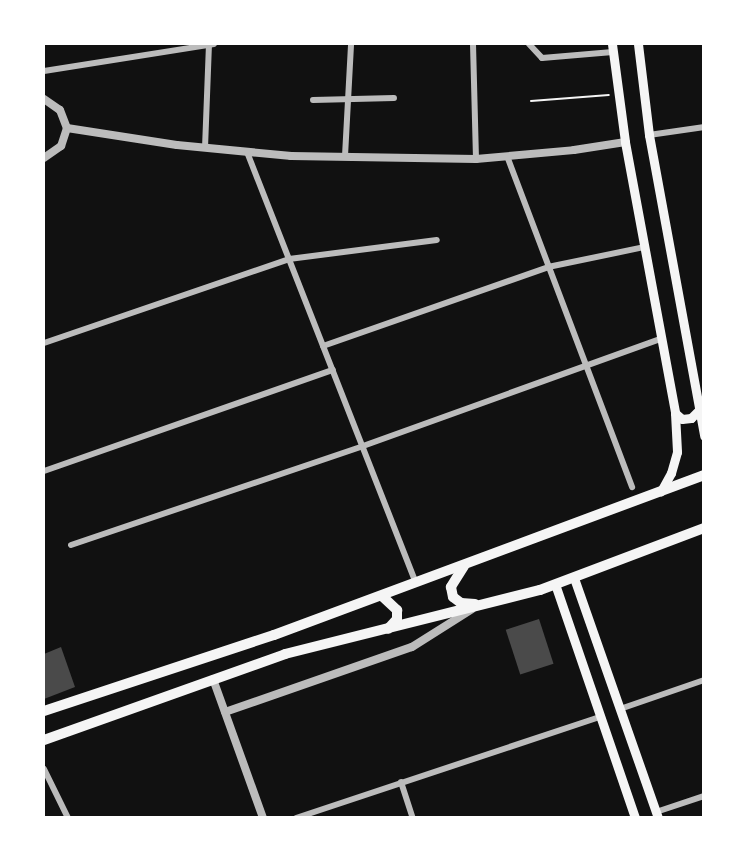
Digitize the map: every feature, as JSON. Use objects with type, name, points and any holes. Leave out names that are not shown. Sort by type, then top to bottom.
[{"type":"main road","points":[[638,44],[649,135],[704,436]]},
{"type":"main road","points":[[613,48],[617,94],[625,142],[675,413],[677,452],[671,473],[661,491]]},
{"type":"main road","points":[[675,413],[682,419],[690,418],[698,411]]},
{"type":"main road","points":[[44,711],[274,635],[704,475]]},
{"type":"main road","points":[[44,740],[285,654],[480,606],[555,584],[704,528]]},
{"type":"main road","points":[[464,565],[451,587],[453,597],[461,603],[480,606]]},
{"type":"main road","points":[[574,578],[657,815]]},
{"type":"main road","points":[[555,584],[635,818]]},
{"type":"main road","points":[[382,596],[397,610],[397,619],[387,629]]},
{"type":"street","points":[[345,156],[351,44]]},
{"type":"street","points":[[473,44],[476,159]]},
{"type":"street","points":[[529,44],[542,58],[613,48]]},
{"type":"street","points":[[44,71],[211,45],[205,148]]},
{"type":"street","points":[[313,100],[394,98]]},
{"type":"street","points":[[44,99],[60,110],[67,128],[61,147],[44,158]]},
{"type":"street","points":[[649,135],[704,127]]},
{"type":"street","points":[[67,128],[205,148],[345,156],[476,159],[625,142]]},
{"type":"street","points":[[247,152],[416,583]]},
{"type":"street","points":[[507,156],[632,488]]},
{"type":"street","points":[[44,343],[289,259],[437,240]]},
{"type":"street","points":[[323,346],[548,267],[645,247]]},
{"type":"street","points":[[70,545],[363,446],[585,364],[661,339]]},
{"type":"street","points":[[44,471],[333,370]]},
{"type":"street","points":[[225,711],[412,647],[480,606]]},
{"type":"street","points":[[213,679],[263,818]]},
{"type":"street","points":[[620,709],[704,680]]},
{"type":"street","points":[[296,818],[600,717]]},
{"type":"street","points":[[44,770],[68,818]]},
{"type":"street","points":[[401,783],[413,818]]},
{"type":"street","points":[[657,815],[704,796]]},
{"type":"path","points":[[531,100],[617,94]]},
{"type":"building","points":[[539,619],[554,664],[520,675],[506,630]]},
{"type":"building","points":[[61,647],[75,687],[44,699],[44,654]]}]
